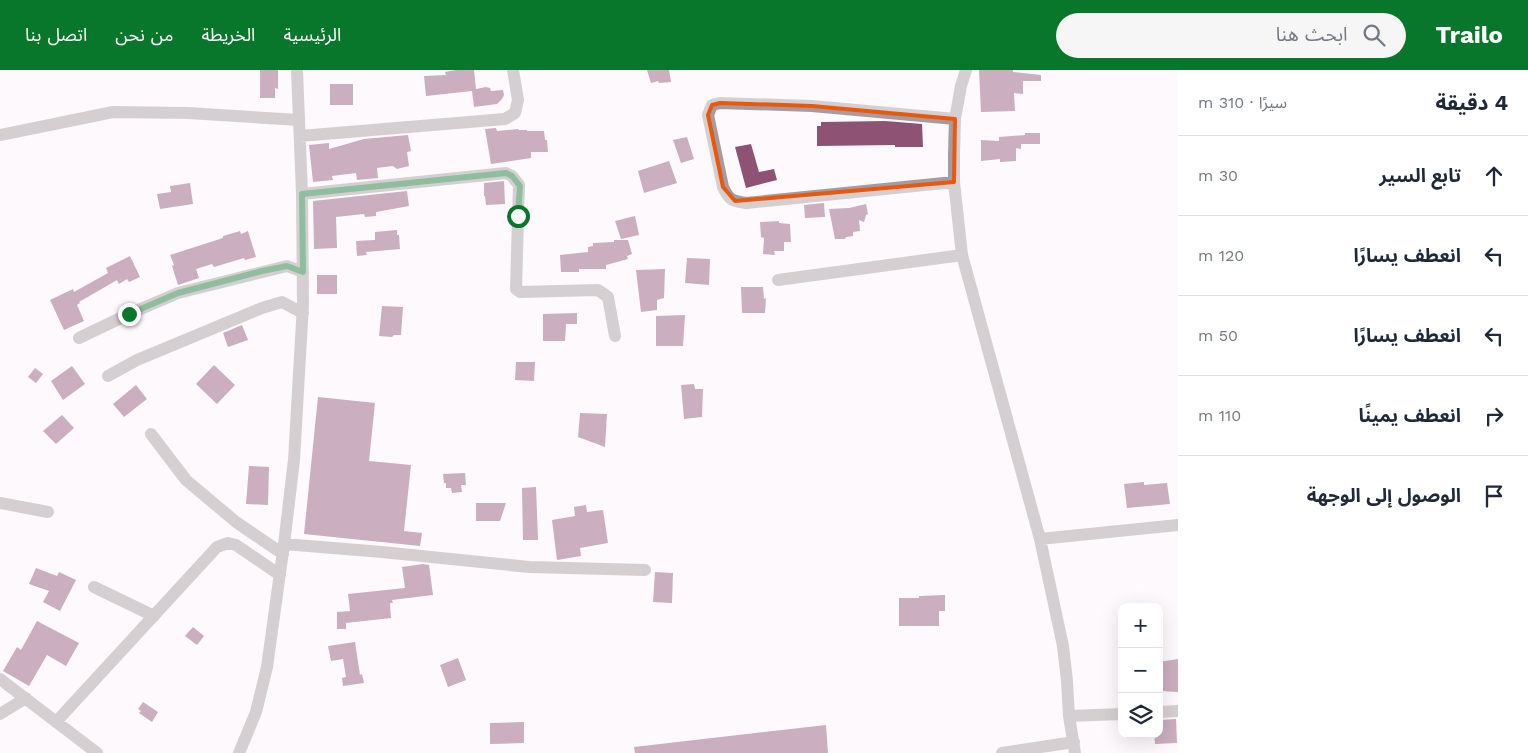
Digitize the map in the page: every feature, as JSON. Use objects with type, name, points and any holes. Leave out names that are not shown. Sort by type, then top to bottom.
[{"type":"street","points":[[239,753],[260,696],[267,667],[294,460],[303,313],[302,194],[297,70]]},
{"type":"street","points":[[300,136],[505,119],[515,113],[518,100],[513,70]]},
{"type":"street","points":[[966,70],[955,119],[954,182],[962,256],[1040,539],[1062,646],[1069,716],[1075,747],[1002,753]]},
{"type":"street","points":[[954,182],[746,203],[735,201],[728,197],[723,187],[708,115],[712,105],[720,103],[812,106],[955,119]]},
{"type":"street","points":[[0,135],[113,112],[188,113],[299,120]]},
{"type":"street","points":[[302,194],[506,173],[512,176],[520,186],[516,289],[520,292],[598,290],[608,297],[615,336]]},
{"type":"street","points":[[778,280],[962,256]]},
{"type":"street","points":[[79,338],[178,293],[287,266],[303,272]]},
{"type":"street","points":[[108,376],[137,360],[262,308],[282,302],[303,313]]},
{"type":"street","points":[[151,434],[186,480],[236,522],[283,549],[529,567],[645,570]]},
{"type":"street","points":[[0,503],[48,512]]},
{"type":"street","points":[[1040,539],[1178,525]]},
{"type":"street","points":[[56,722],[217,546],[228,543],[236,545],[280,575]]},
{"type":"street","points":[[94,587],[154,616]]},
{"type":"street","points":[[0,679],[97,753]]},
{"type":"street","points":[[0,714],[26,698]]},
{"type":"street","points":[[1163,712],[1178,711]]},
{"type":"street","points":[[1069,716],[1118,714]]},
{"type":"highlighted area","points":[[720,103],[812,106],[955,119],[954,182],[735,201],[723,187],[708,115],[712,105]]},
{"type":"building","points":[[260,70],[278,70],[278,89],[275,88],[275,98],[260,98]]},
{"type":"building","points":[[474,70],[476,89],[486,87],[490,88],[491,91],[503,90],[504,95],[502,99],[497,104],[474,107],[472,91],[426,96],[424,76],[446,75],[445,72]]},
{"type":"building","points":[[647,70],[669,70],[671,82],[659,83],[658,81],[651,83]]},
{"type":"building","points":[[979,70],[1013,70],[1013,72],[1041,75],[1041,81],[1023,81],[1023,94],[1014,93],[1015,111],[981,112]]},
{"type":"building","points":[[330,84],[353,84],[353,105],[330,105]]},
{"type":"building","points":[[885,121],[922,124],[923,147],[895,147],[895,145],[817,146],[817,126],[821,126],[821,122]]},
{"type":"building","points":[[496,128],[497,131],[518,129],[544,131],[548,152],[531,152],[531,158],[491,164],[485,129]]},
{"type":"building","points":[[1025,133],[1040,133],[1040,144],[1021,144],[1021,149],[1016,148],[1016,161],[1000,162],[1000,159],[981,161],[981,140],[999,141],[999,137],[1025,135]]},
{"type":"building","points":[[408,135],[411,151],[407,152],[409,166],[397,169],[393,166],[377,168],[378,178],[357,180],[356,173],[332,176],[333,180],[313,182],[309,145],[329,143],[329,149],[364,139]]},
{"type":"building","points":[[687,137],[694,159],[681,163],[673,140]]},
{"type":"building","points":[[751,144],[759,172],[774,169],[777,180],[746,188],[735,147]]},
{"type":"building","points":[[669,161],[677,183],[644,193],[638,171]]},
{"type":"building","points":[[504,181],[505,204],[486,205],[484,183]]},
{"type":"building","points":[[190,183],[193,204],[160,209],[157,194],[171,192],[170,186]]},
{"type":"building","points":[[407,191],[409,206],[376,212],[376,216],[365,217],[364,214],[336,217],[337,248],[314,249],[313,201]]},
{"type":"building","points":[[824,203],[825,217],[805,218],[804,205]]},
{"type":"building","points":[[866,204],[868,214],[864,222],[859,220],[860,231],[853,232],[853,236],[846,237],[845,239],[835,239],[829,209],[849,208]]},
{"type":"building","points":[[635,216],[639,235],[621,239],[615,221]]},
{"type":"building","points":[[779,221],[779,223],[790,224],[791,242],[784,242],[784,251],[774,251],[775,255],[763,254],[764,238],[761,237],[760,222]]},
{"type":"building","points":[[397,230],[400,249],[366,252],[367,255],[357,256],[356,241],[375,240],[375,232]]},
{"type":"building","points":[[240,231],[241,234],[248,231],[256,257],[245,260],[244,258],[214,267],[212,264],[196,269],[199,278],[178,285],[170,255]]},
{"type":"building","points":[[614,240],[628,240],[632,254],[627,256],[628,259],[606,265],[606,269],[579,269],[579,272],[561,272],[560,255],[588,252],[588,247],[593,246],[593,243],[614,242]]},
{"type":"building","points":[[130,256],[140,277],[129,282],[127,279],[119,284],[117,280],[79,302],[77,305],[84,321],[64,330],[50,300],[73,289],[74,292],[108,273],[106,268]]},
{"type":"building","points":[[687,258],[710,259],[709,285],[685,283]]},
{"type":"building","points":[[665,269],[664,298],[657,300],[657,310],[641,312],[636,270]]},
{"type":"building","points":[[317,275],[337,275],[337,294],[317,294]]},
{"type":"building","points":[[741,287],[763,287],[764,299],[766,298],[765,313],[742,313]]},
{"type":"building","points":[[382,306],[403,307],[401,335],[394,335],[392,337],[379,336]]},
{"type":"building","points":[[577,313],[577,324],[566,324],[565,341],[543,341],[543,314]]},
{"type":"building","points":[[685,315],[683,346],[656,346],[656,316]]},
{"type":"building","points":[[242,325],[248,340],[228,347],[223,333]]},
{"type":"building","points":[[516,362],[535,362],[534,381],[515,380]]},
{"type":"building","points":[[214,365],[235,385],[217,404],[196,384]]},
{"type":"building","points":[[72,366],[85,384],[63,400],[51,381]]},
{"type":"building","points":[[35,368],[43,374],[36,383],[28,377]]},
{"type":"building","points":[[694,384],[695,389],[703,389],[702,417],[684,419],[681,385]]},
{"type":"building","points":[[136,385],[147,399],[124,417],[113,404]]},
{"type":"building","points":[[318,397],[375,403],[369,461],[411,465],[404,531],[422,533],[420,546],[304,534]]},
{"type":"building","points":[[580,413],[607,414],[605,447],[578,437]]},
{"type":"building","points":[[62,415],[74,428],[56,444],[43,431]]},
{"type":"building","points":[[249,466],[269,467],[268,505],[246,504]]},
{"type":"building","points":[[465,473],[466,485],[461,485],[462,492],[452,493],[451,488],[446,488],[443,474]]},
{"type":"building","points":[[1144,482],[1144,485],[1167,483],[1170,504],[1127,508],[1124,484]]},
{"type":"building","points":[[536,487],[538,540],[523,540],[522,488]]},
{"type":"building","points":[[476,503],[506,503],[500,521],[476,521]]},
{"type":"building","points":[[586,505],[587,512],[603,510],[608,543],[580,548],[581,556],[557,560],[552,520],[575,516],[574,507]]},
{"type":"building","points":[[429,565],[433,595],[392,600],[393,603],[390,603],[391,618],[346,623],[346,629],[337,629],[337,612],[350,611],[348,594],[405,588],[402,567]]},
{"type":"building","points":[[36,568],[57,576],[59,572],[76,580],[60,611],[43,602],[49,591],[29,584]]},
{"type":"building","points":[[655,572],[673,573],[672,603],[653,602]]},
{"type":"building","points":[[945,595],[945,611],[939,611],[939,626],[899,626],[899,598]]},
{"type":"building","points":[[37,621],[79,643],[66,666],[47,655],[29,686],[3,671],[17,647],[21,650]]},
{"type":"building","points":[[193,627],[204,636],[197,645],[185,636]]},
{"type":"building","points":[[355,642],[360,675],[362,674],[364,683],[343,686],[342,678],[346,677],[343,659],[331,661],[328,646]]},
{"type":"building","points":[[458,658],[466,680],[448,687],[440,665]]},
{"type":"building","points":[[1178,659],[1178,692],[1163,691],[1163,661]]},
{"type":"building","points":[[143,702],[158,712],[152,722],[139,713],[141,711],[138,709]]},
{"type":"building","points":[[1176,719],[1177,743],[1155,744],[1154,738],[1163,738],[1163,720]]},
{"type":"building","points":[[524,722],[524,743],[490,744],[490,723]]},
{"type":"building","points":[[826,725],[828,753],[635,753],[634,747]]},
{"type":"route","points":[[129,314],[178,293],[262,271],[287,266],[303,272],[302,194],[506,173],[512,176],[520,186],[518,216]]}]
